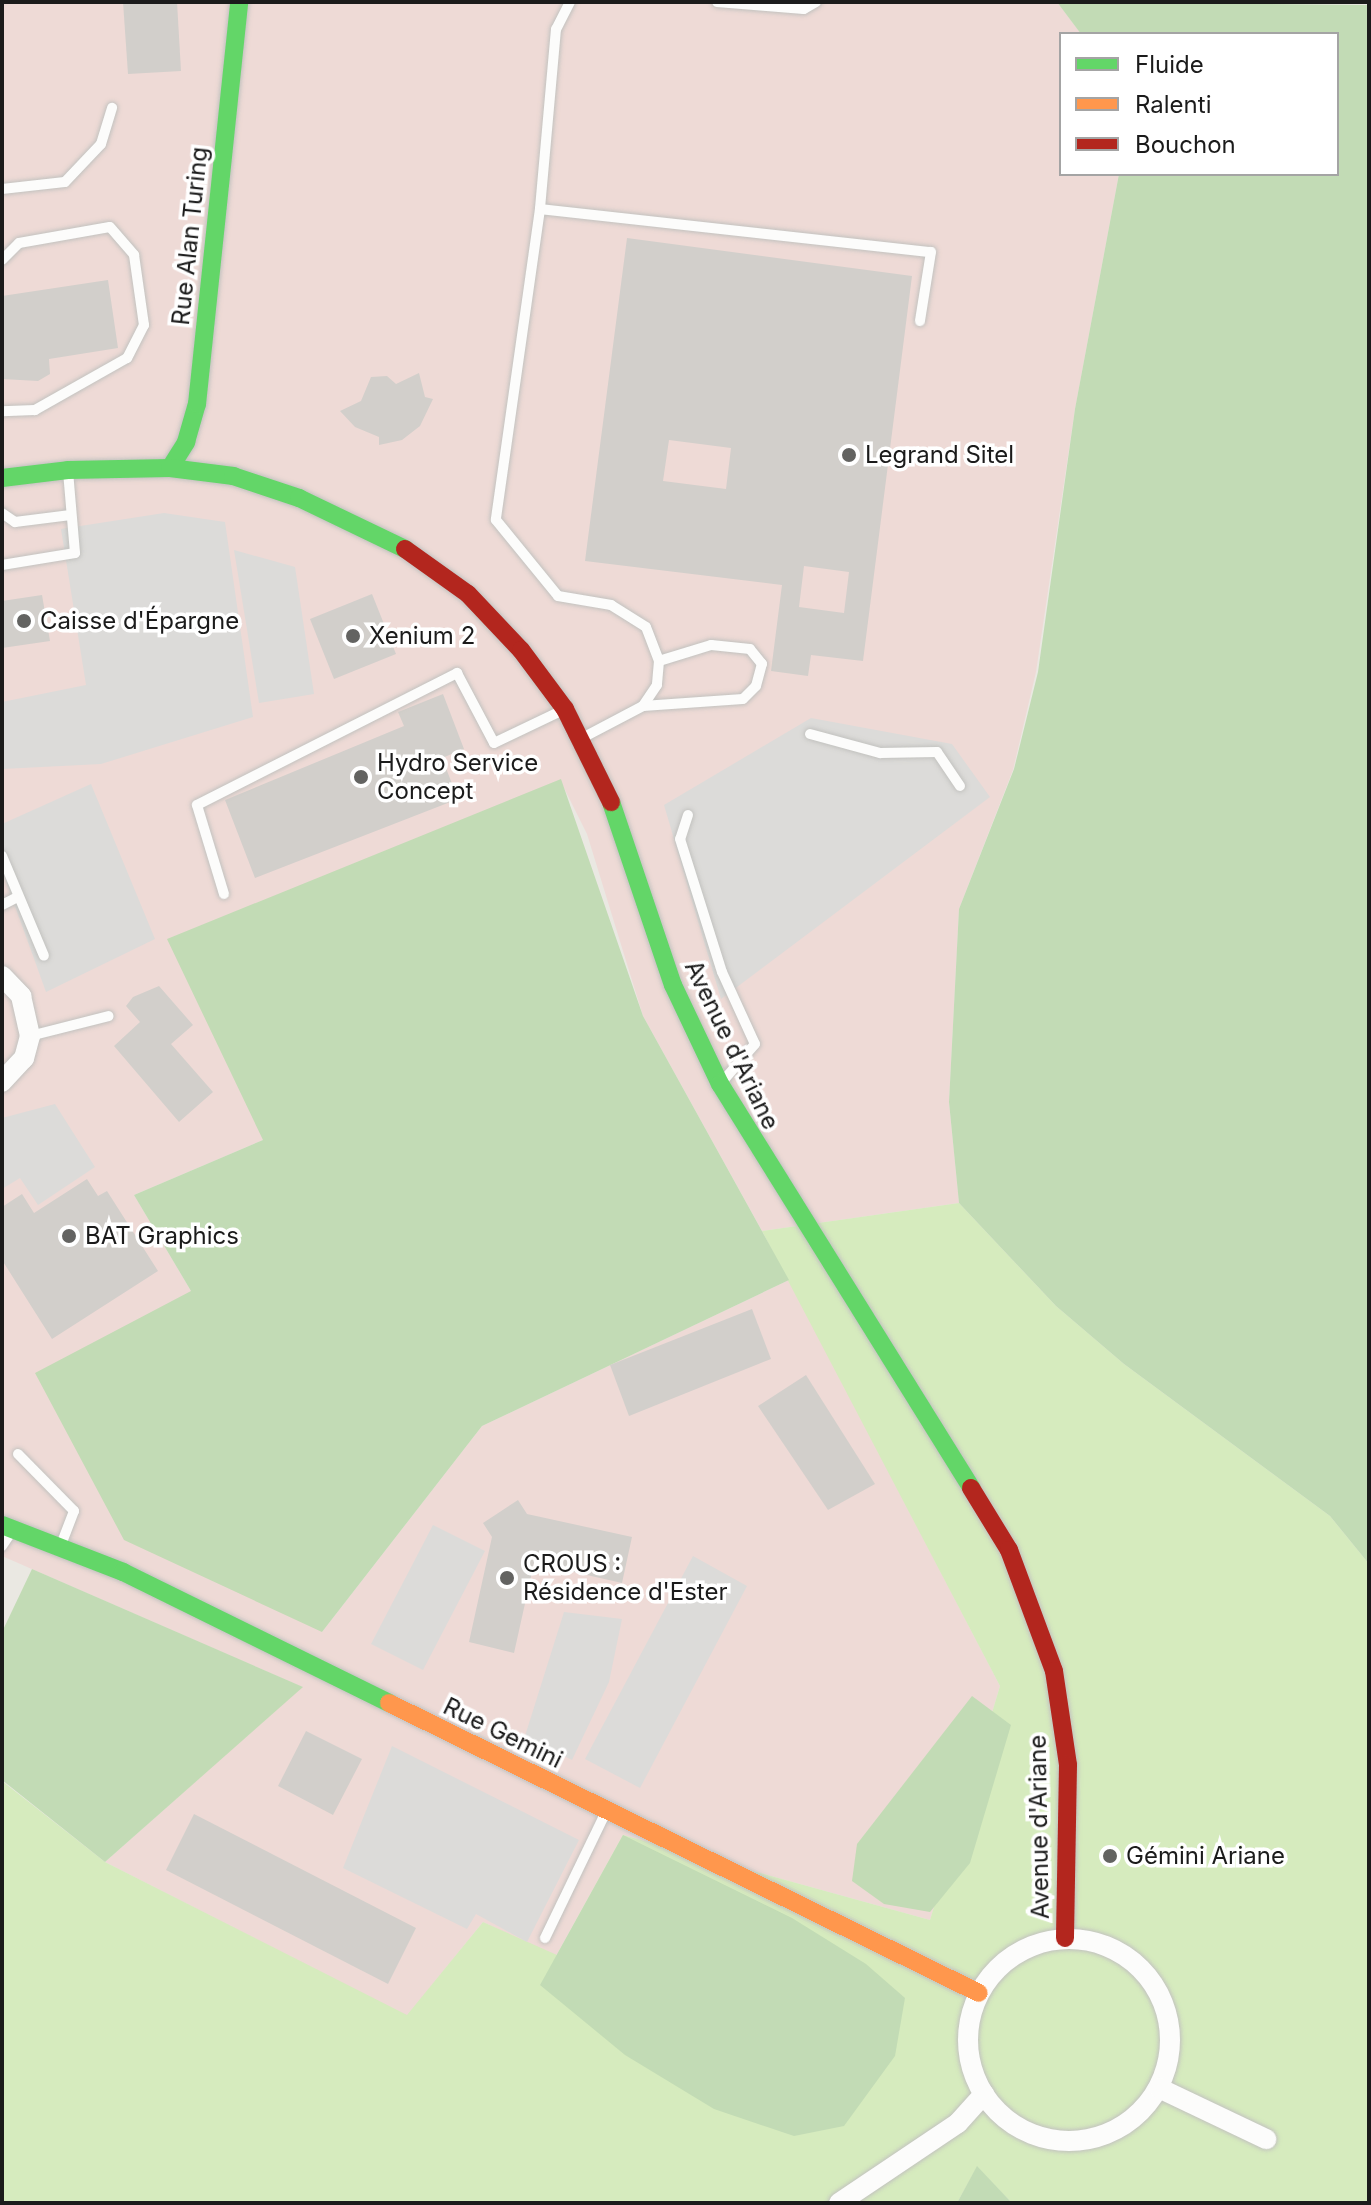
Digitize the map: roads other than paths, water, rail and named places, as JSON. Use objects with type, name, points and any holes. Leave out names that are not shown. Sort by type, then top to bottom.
[{"type":"street","name":"Rue Alan Turing","points":[[170,468],[186,442],[197,404],[239,2]]},
{"type":"street","name":"Avenue d'Ariane","points":[[2,478],[68,470],[170,468],[233,476],[299,498],[393,541],[468,594],[521,650],[565,709],[619,817],[673,985],[720,1084],[1009,1550],[1033,1607],[1054,1671],[1068,1765],[1065,1938]]},
{"type":"street","points":[[2,976],[21,996],[30,1036],[24,1058],[2,1082]]},
{"type":"street","name":"Rue Gemini","points":[[7,1527],[123,1572],[979,1993]]},
{"type":"street","points":[[1065,1938],[1115,1950],[1155,1986],[1171,2036],[1159,2088],[1123,2127],[1073,2142],[1022,2130],[984,2094],[968,2044],[979,1993],[1014,1955],[1065,1938]]},
{"type":"street","points":[[1159,2088],[1266,2139]]},
{"type":"street","points":[[839,2203],[958,2123],[984,2094]]},
{"type":"lane","points":[[570,2],[556,29],[540,209],[496,520],[558,596],[611,605],[646,627],[659,661],[657,685],[643,706]]},
{"type":"lane","points":[[717,2],[804,9],[816,2]]},
{"type":"lane","points":[[2,189],[65,182],[101,144],[112,108]]},
{"type":"lane","points":[[540,209],[931,252],[920,321]]},
{"type":"lane","points":[[2,260],[19,243],[110,227],[134,255],[144,325],[127,358],[35,410],[2,411]]},
{"type":"lane","points":[[2,565],[75,553],[68,470]]},
{"type":"lane","points":[[2,513],[15,522],[71,515]]},
{"type":"lane","points":[[582,738],[643,706],[743,699],[756,686],[762,664],[750,649],[711,645],[659,661]]},
{"type":"lane","points":[[224,894],[197,805],[457,673],[494,743],[565,709]]},
{"type":"lane","points":[[810,734],[880,753],[937,752],[960,786]]},
{"type":"lane","points":[[688,815],[680,839],[722,972],[755,1044],[720,1084]]},
{"type":"lane","points":[[2,856],[44,956]]},
{"type":"lane","points":[[2,905],[18,897]]},
{"type":"lane","points":[[30,1036],[109,1016]]},
{"type":"lane","points":[[18,1454],[74,1511],[60,1548]]},
{"type":"lane","points":[[2,1546],[7,1527]]},
{"type":"lane","points":[[545,1938],[607,1810]]},
{"type":"place","name":"Legrand Sitel","points":[[849,455]]},
{"type":"place","name":"Caisse d'Épargne","points":[[24,621]]},
{"type":"place","name":"Xenium 2","points":[[353,636]]},
{"type":"place","name":"Hydro Service Concept","points":[[361,777]]},
{"type":"place","name":"BAT Graphics","points":[[69,1236]]},
{"type":"place","name":"CROUS : Résidence d'Ester","points":[[507,1578]]},
{"type":"place","name":"Gémini Ariane","points":[[1110,1856]]}]
